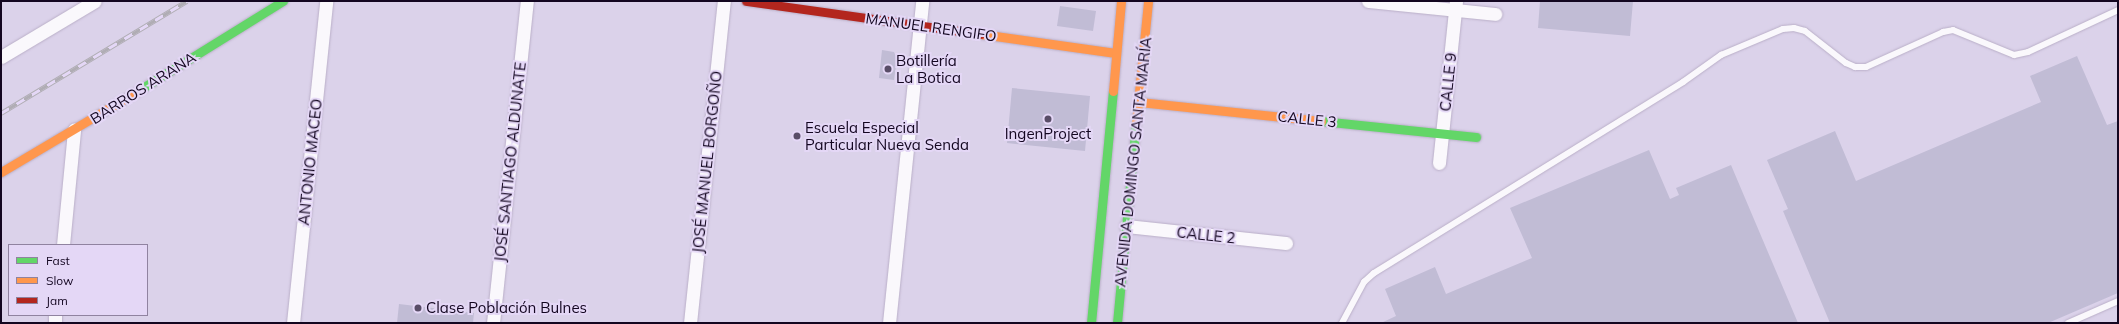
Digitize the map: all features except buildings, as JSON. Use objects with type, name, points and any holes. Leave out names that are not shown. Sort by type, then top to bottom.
[{"type":"street","points":[[1,57],[95,1]]},
{"type":"street","name":"BARROS ARANA","points":[[1,172],[74,130],[283,1]]},
{"type":"street","name":"ANTONIO MACEO","points":[[293,323],[326,1]]},
{"type":"street","name":"JOSÉ SANTIAGO ALDUNATE","points":[[493,323],[527,1]]},
{"type":"street","name":"JOSÉ MANUEL BORGOÑO","points":[[690,323],[724,1]]},
{"type":"street","name":"MANUEL RENGIFO","points":[[746,1],[1116,53]]},
{"type":"street","points":[[889,323],[922,1]]},
{"type":"street","name":"AVENIDA DOMINGO SANTA MARÍA","points":[[1091,323],[1121,1]]},
{"type":"street","name":"AVENIDA DOMINGO SANTA MARÍA","points":[[1117,323],[1148,1]]},
{"type":"street","points":[[1368,1],[1455,5],[1495,14]]},
{"type":"street","name":"CALLE 9","points":[[1439,163],[1455,5]]},
{"type":"street","name":"CALLE 3","points":[[1139,102],[1476,137]]},
{"type":"street","points":[[62,244],[74,130]]},
{"type":"street","name":"CALLE 2","points":[[1126,226],[1286,243]]},
{"type":"lane","points":[[1342,323],[1364,282],[1374,273],[1683,82],[1721,55],[1783,29],[1794,28],[1805,31],[1846,63],[1855,67],[1866,67],[1943,32],[1953,30],[2014,55],[2118,10]]},
{"type":"lane","points":[[2068,323],[2118,301]]},
{"type":"railway","points":[[1,113],[187,1]]},
{"type":"traffic: fast","points":[[136,92],[283,1]]},
{"type":"traffic: fast","points":[[1091,323],[1113,91]]},
{"type":"traffic: fast","points":[[1321,121],[1476,137]]},
{"type":"traffic: fast","points":[[1117,323],[1136,122]]},
{"type":"traffic: slow","points":[[1113,91],[1121,1]]},
{"type":"traffic: slow","points":[[1136,122],[1148,1]]},
{"type":"traffic: slow","points":[[981,34],[1116,53]]},
{"type":"traffic: slow","points":[[1,172],[136,92]]},
{"type":"traffic: slow","points":[[1139,102],[1321,121]]},
{"type":"traffic: jam","points":[[746,1],[981,34]]},
{"type":"place","name":"Botillería La Botica","points":[[888,69]]},
{"type":"place","name":"IngenProject","points":[[1048,119]]},
{"type":"place","name":"Escuela Especial Particular Nueva Senda","points":[[797,136]]},
{"type":"place","name":"Clase Población Bulnes","points":[[418,308]]}]
